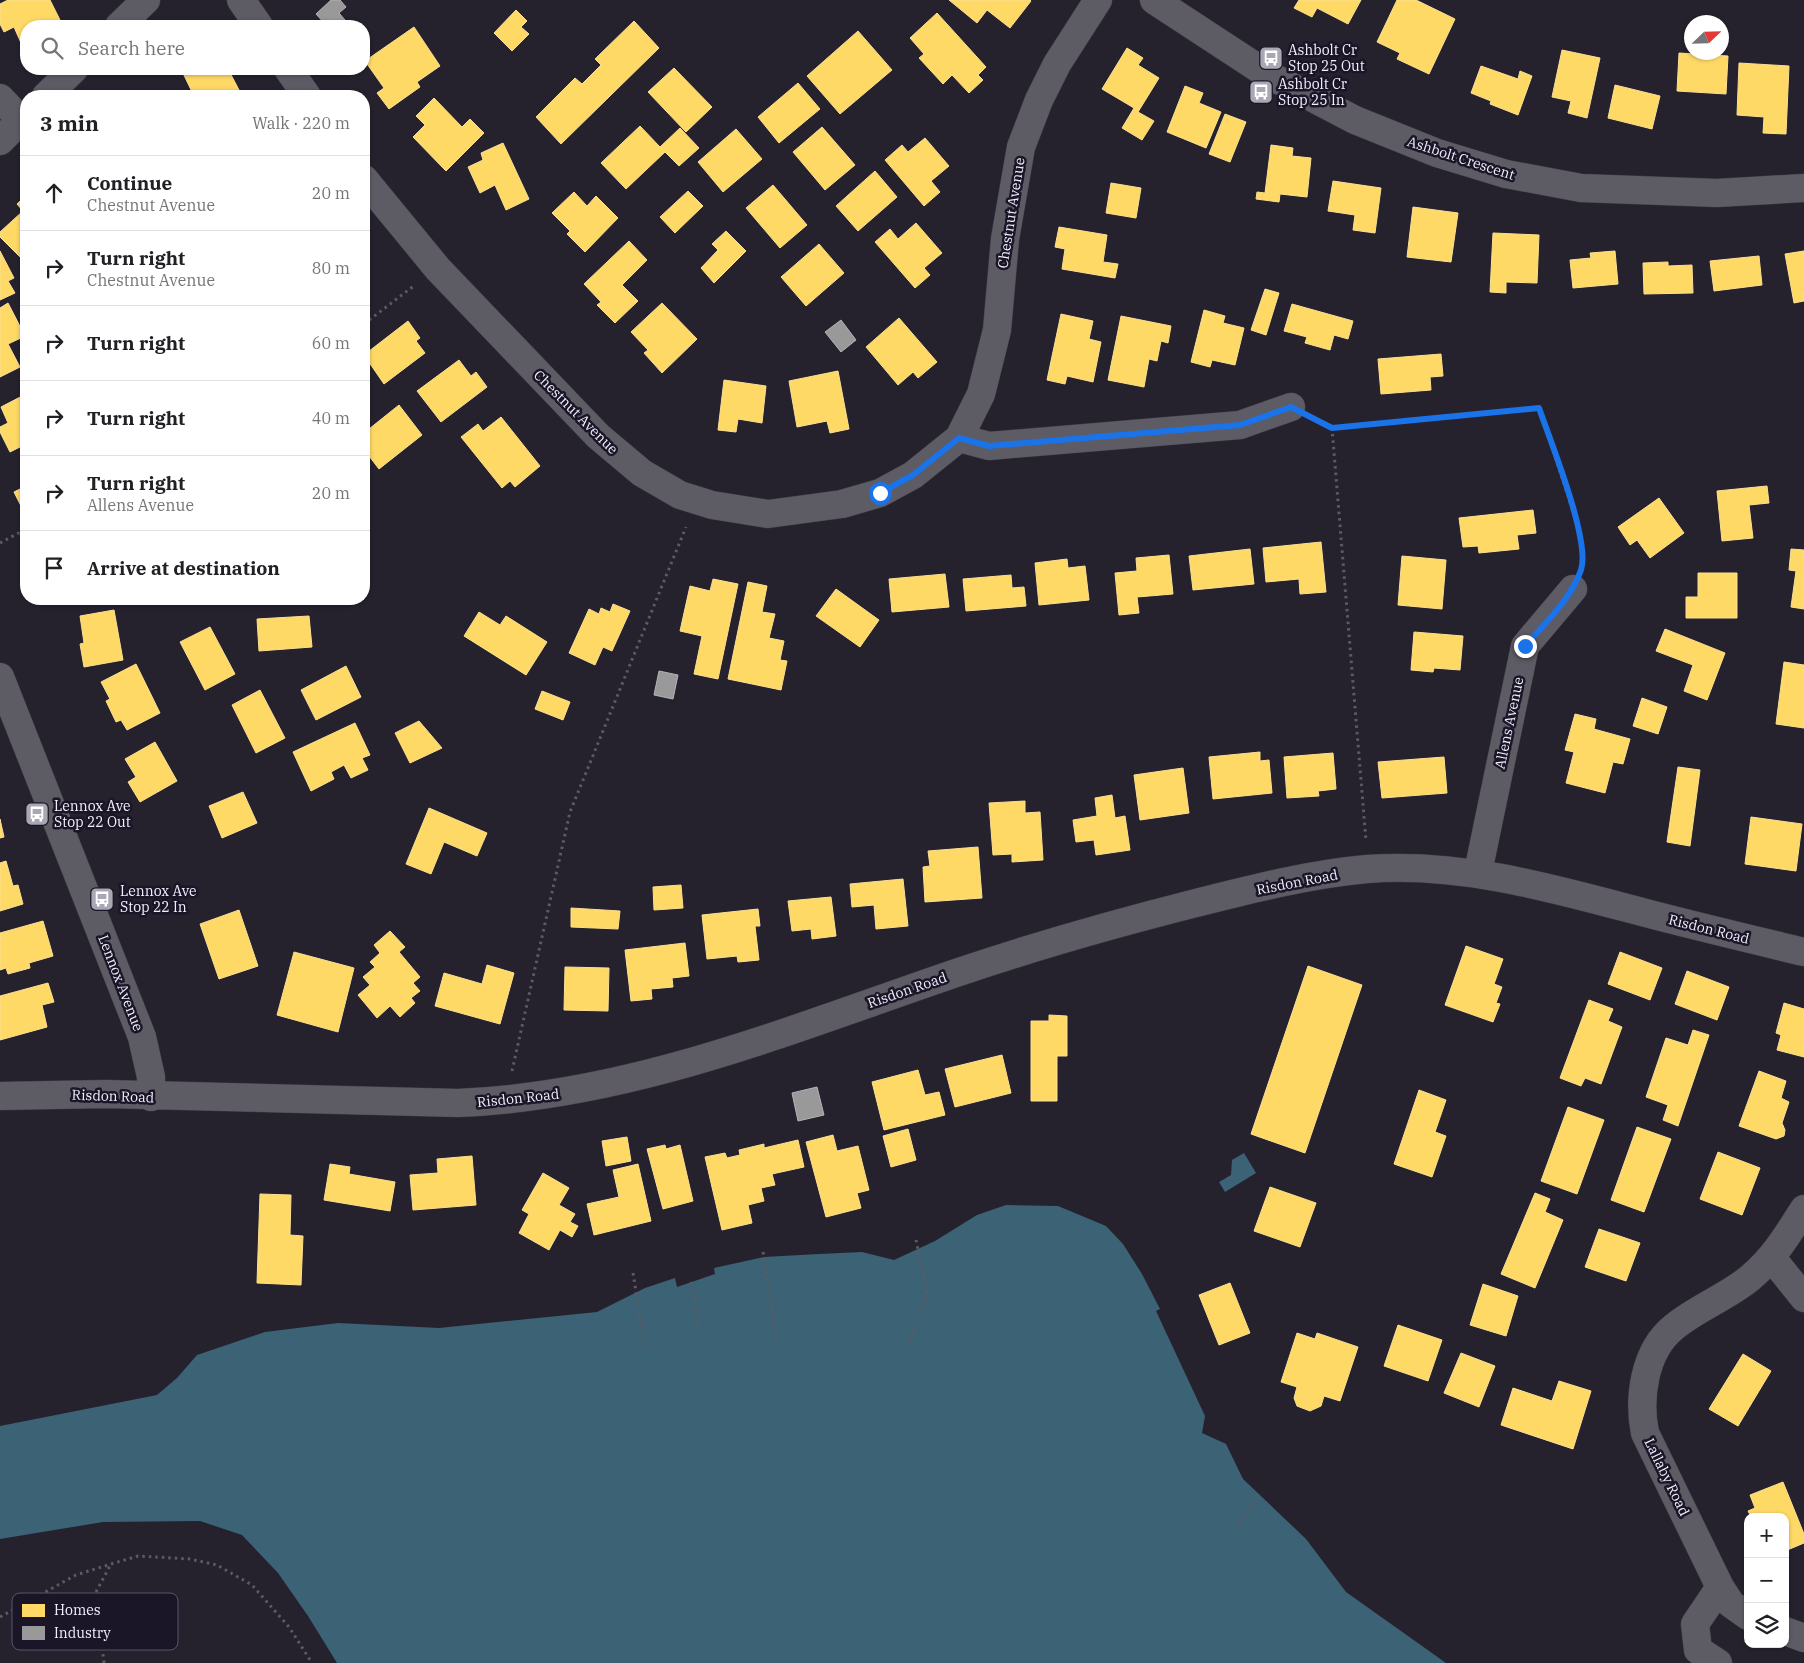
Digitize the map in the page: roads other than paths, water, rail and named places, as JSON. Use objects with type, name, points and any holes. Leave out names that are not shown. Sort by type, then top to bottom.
[{"type":"street","points":[[125,20],[146,0]]},
{"type":"street","points":[[241,0],[255,20]]},
{"type":"street","name":"Chestnut Avenue","points":[[370,186],[438,269],[598,436],[642,473],[680,495],[768,514],[842,504],[880,493],[913,475],[959,438],[981,394],[997,330],[1005,240],[1021,148],[1039,100],[1057,64],[1098,0]]},
{"type":"street","name":"Ashbolt Crescent","points":[[1154,0],[1266,74],[1346,116],[1437,153],[1506,174],[1581,188],[1717,193],[1804,188]]},
{"type":"street","points":[[52,90],[68,75]]},
{"type":"street","points":[[292,75],[303,90]]},
{"type":"street","points":[[0,98],[20,114]]},
{"type":"street","points":[[0,141],[20,121]]},
{"type":"street","points":[[959,438],[989,446],[1240,425],[1291,407]]},
{"type":"street","name":"Allens Avenue","points":[[1478,872],[1525,646],[1573,589]]},
{"type":"street","name":"Lennox Avenue","points":[[0,677],[142,1037],[151,1077],[151,1097]]},
{"type":"street","name":"Risdon Road","points":[[0,1096],[106,1094],[151,1097],[458,1103],[506,1101],[602,1086],[694,1063],[965,970],[1143,917],[1268,886],[1368,869],[1478,872],[1804,952]]},
{"type":"street","name":"Lallaby Road","points":[[1744,1613],[1731,1604],[1720,1587],[1645,1433],[1641,1414],[1642,1398],[1652,1358],[1661,1341],[1673,1328],[1749,1279],[1772,1258],[1804,1209]]},
{"type":"street","points":[[1772,1258],[1804,1298]]},
{"type":"street","points":[[1718,1663],[1698,1650],[1695,1624],[1720,1587]]},
{"type":"street","points":[[1789,1632],[1804,1638]]},
{"type":"water","points":[[1244,1153],[1256,1173],[1225,1192],[1219,1182],[1231,1175],[1232,1160]]},
{"type":"water","points":[[1006,1205],[1058,1206],[1106,1226],[1123,1244],[1142,1274],[1160,1309],[1156,1311],[1205,1416],[1202,1433],[1226,1444],[1243,1479],[1306,1539],[1346,1592],[1446,1663],[337,1663],[308,1616],[278,1573],[242,1535],[200,1521],[103,1522],[0,1539],[0,1426],[157,1395],[177,1378],[197,1355],[265,1332],[338,1323],[439,1328],[597,1312],[645,1288],[675,1278],[677,1287],[715,1274],[714,1268],[764,1257],[862,1252],[894,1260],[935,1241],[977,1215]]},
{"type":"place","name":"Ashbolt Cr Stop 25 Out","points":[[1271,58]]},
{"type":"place","name":"Ashbolt Cr Stop 25 In","points":[[1261,92]]},
{"type":"place","name":"Lennox Ave Stop 22 Out","points":[[37,814]]},
{"type":"place","name":"Lennox Ave Stop 22 In","points":[[102,899]]}]
